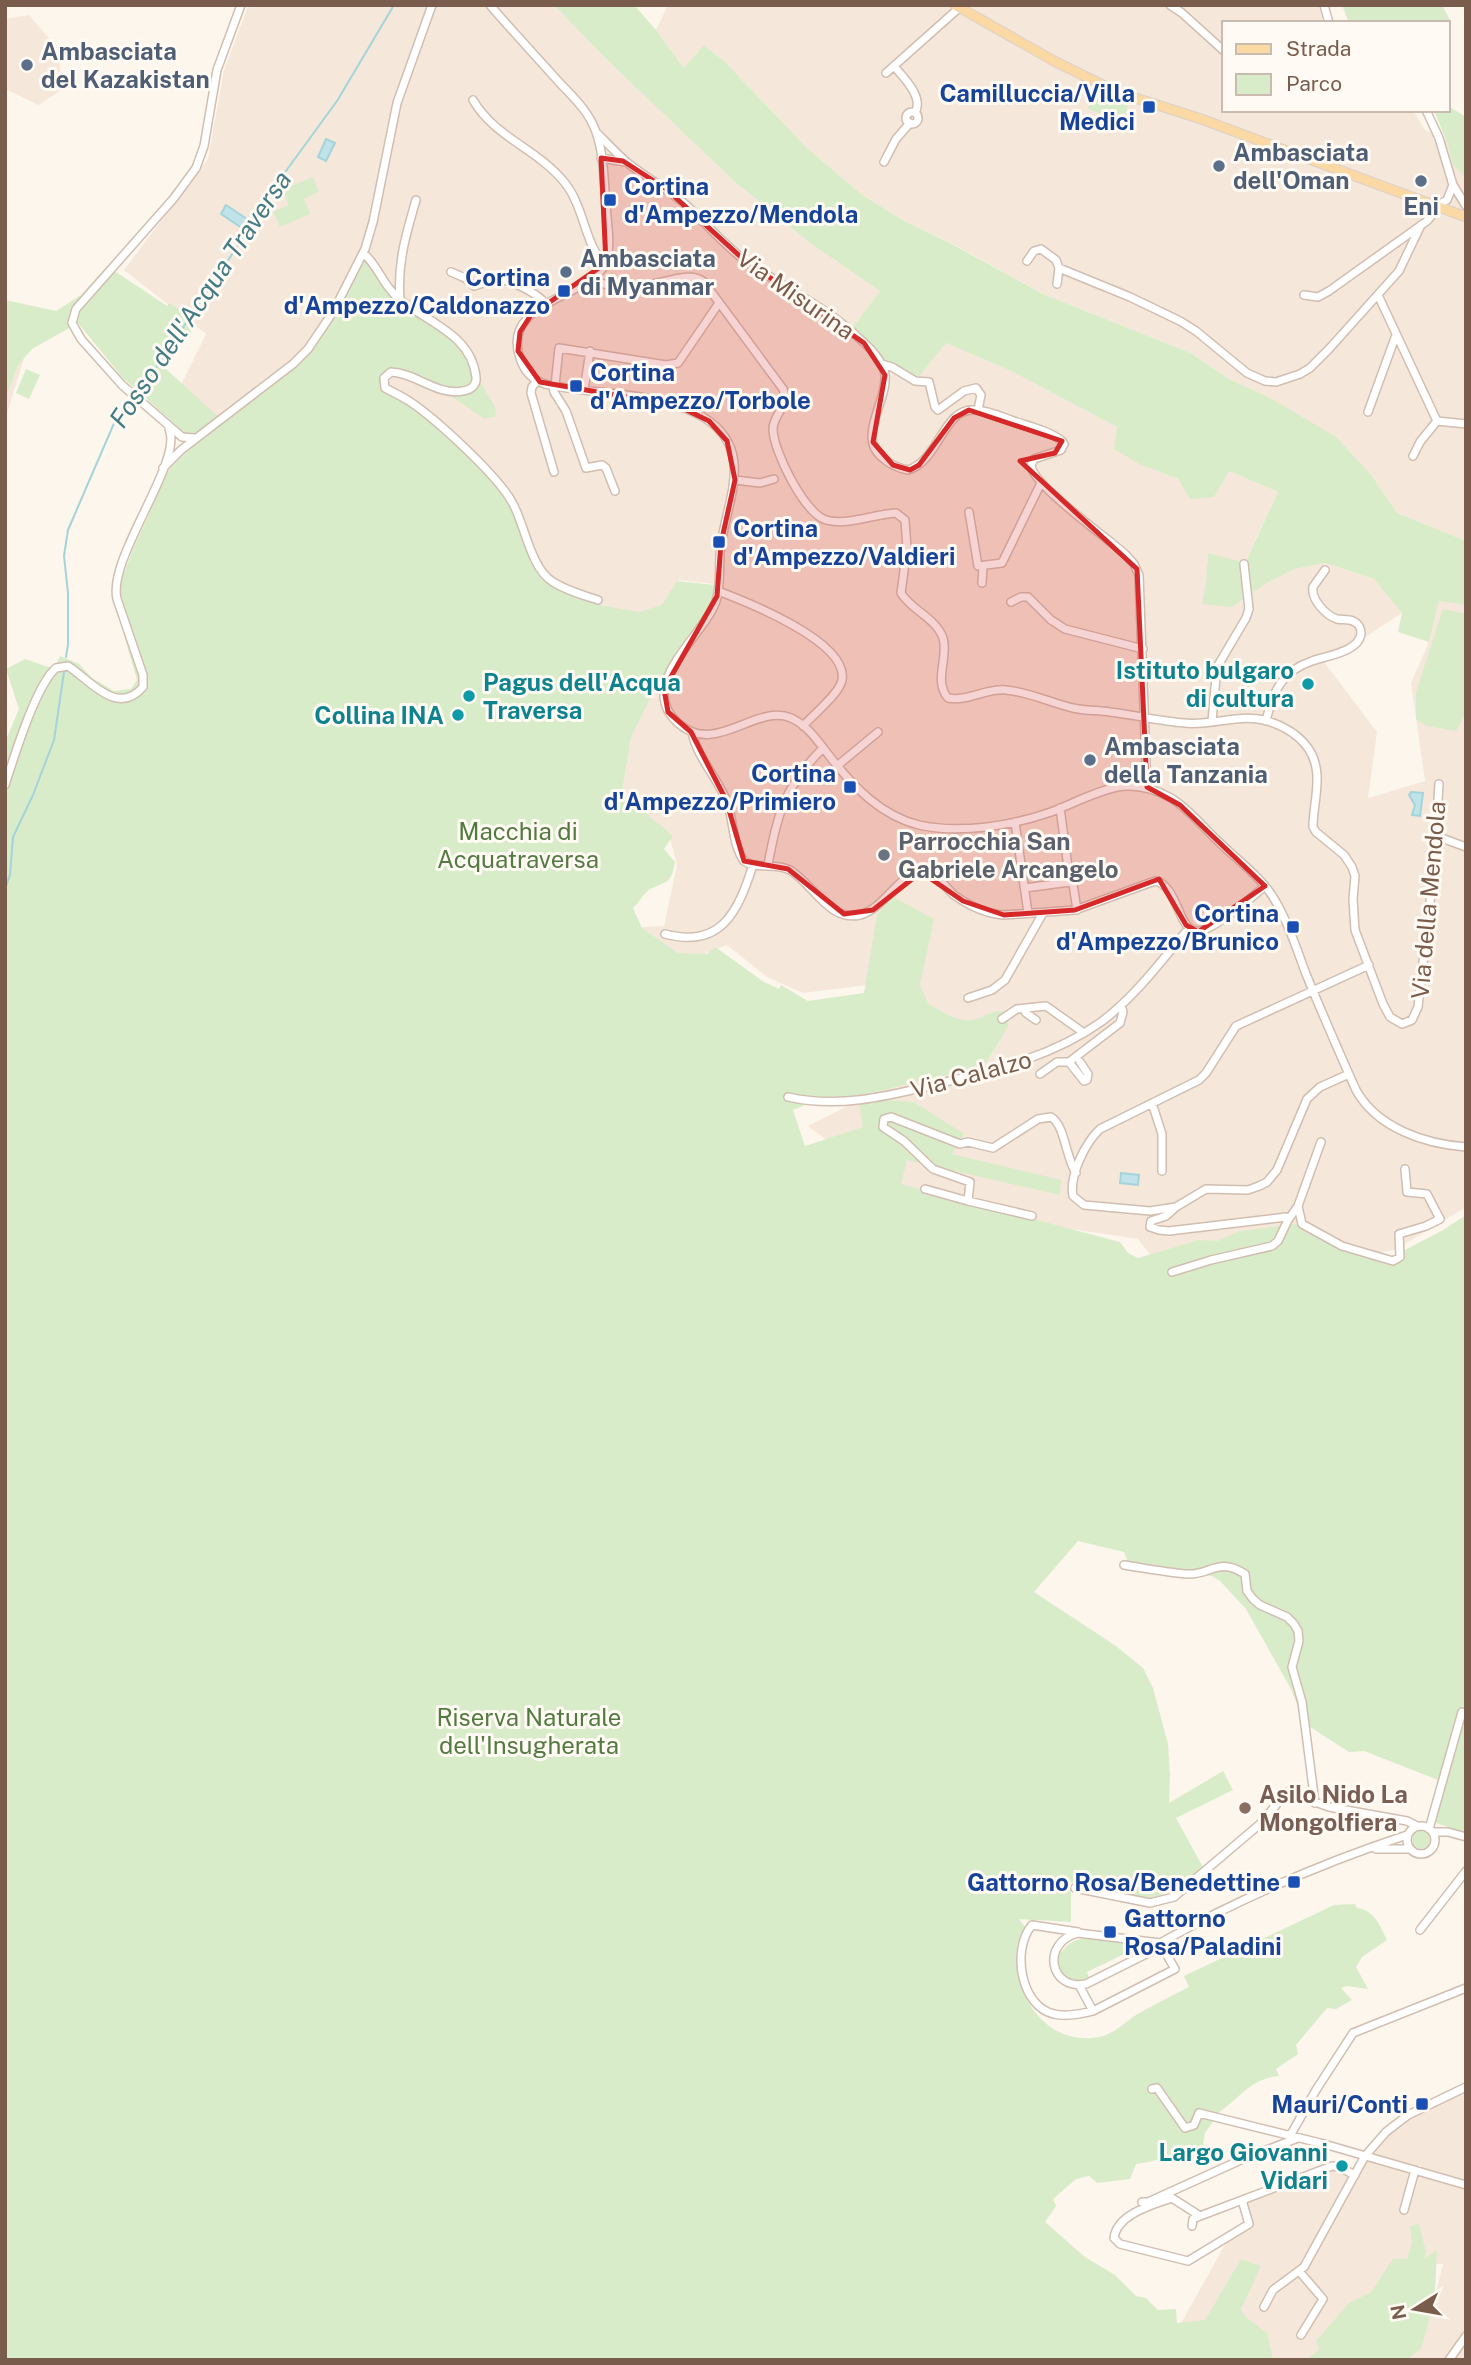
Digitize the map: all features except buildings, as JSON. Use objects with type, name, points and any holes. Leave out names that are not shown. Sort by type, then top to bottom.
[{"type":"main road","points":[[957,6],[1059,64],[1117,92],[1201,119],[1466,217]]},
{"type":"street","points":[[198,437],[186,439],[136,398],[77,334],[72,323],[76,309],[174,198],[196,167],[204,146],[218,70],[241,5]]},
{"type":"street","points":[[163,468],[181,450],[280,376],[304,354],[337,305],[363,253],[373,222],[397,103],[432,5]]},
{"type":"street","points":[[490,5],[584,110],[596,133],[601,158],[607,258],[591,278],[545,304],[524,323],[517,342],[523,365],[537,381],[554,386],[662,402],[705,418],[727,441],[733,458],[735,480],[721,543],[719,591],[714,606],[664,686],[664,700],[668,712],[682,727],[692,732],[712,734],[775,716],[788,717],[803,726],[866,797],[912,823],[955,828],[1016,822],[1114,788],[1147,788],[1160,793],[1180,805],[1265,886],[1280,909],[1361,1100],[1379,1118],[1425,1139],[1466,1147]]},
{"type":"street","points":[[1170,5],[1222,49]]},
{"type":"street","points":[[886,73],[957,6]]},
{"type":"street","points":[[884,162],[896,139],[910,124],[906,116],[910,112],[915,113],[918,107],[916,99],[894,66]]},
{"type":"street","points":[[472,100],[487,121],[547,164],[565,182],[592,247],[604,265]]},
{"type":"street","points":[[1427,112],[1439,138],[1453,185],[1463,195],[1466,206]]},
{"type":"street","name":"Via Misurina","points":[[596,133],[628,163],[685,204],[742,258],[844,324],[881,364]]},
{"type":"street","name":"Via Misurina","points":[[601,158],[618,159],[628,163]]},
{"type":"street","points":[[1304,295],[1322,296],[1421,225],[1431,217],[1437,205],[1447,200],[1453,185]]},
{"type":"street","points":[[400,300],[399,269],[416,200]]},
{"type":"street","points":[[1059,268],[1180,321],[1247,373],[1271,382],[1300,374],[1310,368],[1404,264],[1421,225]]},
{"type":"street","points":[[1027,261],[1034,251],[1041,249],[1056,260],[1059,268],[1057,284]]},
{"type":"street","points":[[363,253],[400,300],[428,317],[461,343],[470,359],[476,382],[469,389],[456,391],[428,386],[405,374],[391,372],[384,378],[385,387],[418,408],[485,468],[512,501],[534,555],[549,579],[566,589],[598,600]]},
{"type":"street","points":[[451,272],[465,278],[474,286],[494,280],[507,281],[545,304]]},
{"type":"street","name":"Via della Mendola","points":[[591,278],[621,289],[641,288],[683,276],[701,279],[783,389],[785,403],[774,423],[774,437],[787,472],[812,511],[820,518],[830,521],[842,522],[896,513],[905,520],[907,548],[901,593],[941,634],[945,658],[942,686],[947,697],[955,699],[990,690],[1005,690],[1077,709],[1145,716],[1181,723],[1239,718],[1266,721],[1297,736],[1314,758],[1317,789],[1313,827],[1340,851],[1352,867],[1355,876],[1354,926],[1379,997],[1390,1017],[1399,1024],[1411,1021],[1419,1000],[1436,836],[1438,784]]},
{"type":"street","points":[[1378,295],[1437,421]]},
{"type":"street","points":[[615,491],[606,468],[602,465],[586,468],[566,411],[554,392],[559,348],[675,365],[681,361],[719,303]]},
{"type":"street","points":[[1368,412],[1396,334]]},
{"type":"street","points":[[584,390],[590,351]]},
{"type":"street","points":[[881,364],[892,367],[915,382],[929,382],[938,410],[964,391],[978,389],[981,395],[978,410]]},
{"type":"street","points":[[881,364],[885,374],[884,386],[872,435],[879,455],[893,465],[908,470],[919,465],[928,457],[958,415],[969,410],[978,410],[1043,431],[1062,441],[1061,450],[1037,458],[1032,462],[1031,470],[1041,483],[1134,564],[1140,580],[1147,788]]},
{"type":"street","points":[[537,381],[531,393],[554,472]]},
{"type":"street","points":[[1437,421],[1466,425]]},
{"type":"street","points":[[1413,456],[1420,442],[1437,421]]},
{"type":"street","points":[[5,785],[33,707],[49,675],[58,667],[68,666],[95,689],[116,698],[131,696],[144,685],[115,586],[172,441],[167,426]]},
{"type":"street","points":[[735,480],[760,483],[774,479]]},
{"type":"street","points":[[969,512],[977,565],[1005,561],[1041,483]]},
{"type":"street","points":[[1212,722],[1217,667],[1249,609],[1244,564]]},
{"type":"street","points":[[982,583],[983,566]]},
{"type":"street","points":[[1266,721],[1274,693],[1287,673],[1301,664],[1350,647],[1360,638],[1361,630],[1358,624],[1332,617],[1314,599],[1313,587],[1325,570]]},
{"type":"street","points":[[719,591],[801,629],[817,640],[838,662],[842,674],[840,686],[803,726]]},
{"type":"street","points":[[1011,602],[1028,597],[1051,620],[1065,629],[1143,649]]},
{"type":"street","points":[[692,732],[695,745],[726,800],[740,856],[753,866],[768,865],[792,872],[829,906],[848,915],[873,910],[909,876],[921,872],[929,873],[955,896],[1000,915],[1077,910],[1158,881],[1168,889],[1189,928],[1198,932],[1205,930],[1265,886]]},
{"type":"street","points":[[837,766],[878,732]]},
{"type":"street","points":[[768,865],[775,826],[785,798],[809,762],[823,748]]},
{"type":"street","points":[[1060,808],[1070,882],[1073,884],[1077,910]]},
{"type":"street","points":[[1016,822],[1028,913]]},
{"type":"street","points":[[1436,836],[1466,847]]},
{"type":"street","points":[[665,934],[689,939],[718,929],[731,916],[753,866]]},
{"type":"street","points":[[1024,888],[1070,882]]},
{"type":"street","points":[[968,998],[992,990],[1005,980],[1042,913]]},
{"type":"street","name":"Via Calalzo","points":[[788,1097],[843,1102],[902,1093],[1018,1064],[1084,1033],[1121,1005],[1139,988],[1189,928]]},
{"type":"street","points":[[1175,1207],[1150,1211],[1084,1205],[1074,1199],[1072,1194],[1076,1173],[1085,1149],[1096,1132],[1203,1077],[1236,1026],[1369,965]]},
{"type":"street","points":[[1040,1074],[1057,1062],[1069,1062],[1120,1023],[1123,1012],[1121,1005]]},
{"type":"street","points":[[1002,1019],[1013,1010],[1046,1006],[1084,1033]]},
{"type":"street","points":[[1024,1009],[1036,1020]]},
{"type":"street","points":[[1069,1062],[1084,1081],[1087,1080],[1088,1074],[1080,1062]]},
{"type":"street","points":[[1288,1220],[1286,1217],[1262,1219],[1169,1231],[1150,1227],[1151,1221],[1166,1216],[1201,1190],[1248,1190],[1267,1182],[1279,1164],[1307,1099],[1320,1087],[1349,1074]]},
{"type":"street","points":[[1152,1103],[1162,1134],[1162,1171]]},
{"type":"street","points":[[968,1201],[970,1182],[933,1169],[904,1141],[883,1127],[884,1119],[891,1117],[960,1144],[968,1142],[993,1148],[1038,1119],[1051,1117],[1058,1123],[1071,1166],[1076,1173]]},
{"type":"street","points":[[1172,1272],[1272,1246],[1278,1241],[1298,1206],[1321,1142]]},
{"type":"street","points":[[1298,1206],[1302,1224],[1342,1246],[1393,1261],[1400,1256],[1399,1234],[1440,1219],[1427,1194],[1407,1192],[1405,1169]]},
{"type":"street","points":[[925,1189],[1032,1216]]},
{"type":"street","points":[[1124,1565],[1189,1574],[1219,1566],[1237,1569],[1245,1574],[1247,1591],[1253,1599],[1294,1624],[1299,1638],[1292,1670],[1302,1702],[1315,1803]]},
{"type":"street","points":[[1408,1835],[1407,1843],[1417,1854],[1429,1851],[1435,1842],[1431,1830],[1462,1712]]},
{"type":"street","points":[[1075,1888],[1150,1903],[1166,1900],[1178,1894],[1253,1830],[1285,1793],[1350,1812],[1405,1820],[1431,1830],[1466,1837]]},
{"type":"street","points":[[1082,1932],[1062,1940],[1055,1950],[1056,1970],[1069,1984],[1089,1982],[1156,1949],[1160,1942],[1237,1903],[1363,1850],[1408,1835],[1417,1826]]},
{"type":"street","points":[[1363,1850],[1410,1849]]},
{"type":"street","points":[[1420,1930],[1466,1871]]},
{"type":"street","points":[[1032,1925],[1160,1942],[1175,1969],[1093,2011],[1072,2015],[1050,2013],[1040,2006],[1028,1990],[1021,1969],[1023,1942],[1032,1925]]},
{"type":"street","points":[[1079,1985],[1093,2011]]},
{"type":"street","points":[[1142,2202],[1294,2137],[1316,2090],[1353,2034],[1466,1988]]},
{"type":"street","points":[[1264,2307],[1273,2290],[1304,2267],[1365,2156],[1398,2121],[1466,2087]]},
{"type":"street","points":[[1152,2089],[1157,2088],[1185,2128],[1194,2125],[1199,2113],[1346,2150],[1466,2185]]},
{"type":"street","points":[[1339,2167],[1346,2150]]},
{"type":"street","points":[[1192,2226],[1193,2219],[1326,2168],[1339,2167],[1355,2175]]},
{"type":"street","points":[[1404,2210],[1415,2170]]},
{"type":"street","points":[[1200,2216],[1170,2199],[1127,2218],[1117,2226],[1114,2238],[1120,2244],[1188,2261],[1249,2224],[1242,2200]]},
{"type":"street","points":[[1299,2272],[1323,2298],[1301,2335]]},
{"type":"street","points":[[1449,2360],[1466,2336]]},
{"type":"highlighted area","points":[[601,158],[623,161],[665,188],[742,258],[864,343],[885,375],[873,442],[893,465],[910,470],[919,465],[954,418],[969,410],[1062,441],[1055,453],[1020,461],[1137,569],[1147,787],[1180,805],[1265,886],[1198,932],[1186,925],[1159,879],[1075,910],[1004,915],[963,901],[921,872],[873,910],[844,914],[788,869],[744,861],[726,800],[691,732],[668,712],[664,689],[717,596],[721,543],[735,480],[727,441],[709,421],[678,406],[540,382],[518,351],[520,332],[531,315],[606,263]]},
{"type":"shaded area","points":[[252,5],[554,5],[605,58],[735,182],[810,243],[880,291],[946,343],[1013,372],[1117,427],[1141,465],[1178,479],[1229,471],[1278,492],[1244,564],[1208,553],[1206,583],[1265,584],[1295,569],[1325,563],[1374,579],[1402,613],[1355,644],[1321,658],[1377,732],[1368,798],[1425,781],[1411,683],[1429,642],[1439,601],[1466,605],[1466,1207],[1395,1250],[1362,1255],[1161,1268],[1138,1239],[1045,1225],[914,1196],[853,1160],[808,1126],[883,1088],[868,985],[803,993],[767,977],[727,945],[673,966],[628,928],[664,926],[677,865],[669,834],[622,794],[631,736],[655,687],[713,599],[715,584],[679,580],[663,606],[638,613],[599,606],[549,582],[381,386],[390,368],[224,424],[179,389],[206,334],[124,270],[208,159],[224,70],[247,9]],"holes":[[[459,345],[472,375],[390,368]]]},
{"type":"shaded area","points":[[668,5],[1319,5],[1323,21],[1222,21],[1222,112],[1414,112],[1425,130],[1466,148],[1466,541],[1397,513],[1372,476],[1270,398],[1227,378],[1191,353],[1043,294],[955,245],[904,221],[861,194],[806,147],[725,62],[704,45],[684,68],[656,30]]},
{"type":"shaded area","points":[[29,15],[59,50],[61,90],[39,105],[5,89],[5,19]]},
{"type":"shaded area","points":[[5,307],[31,336],[5,420]]},
{"type":"shaded area","points":[[1466,2091],[1466,2181],[1371,2154],[1394,2129],[1427,2109]]},
{"type":"shaded area","points":[[1368,2160],[1466,2188],[1466,2360],[1393,2360],[1428,2325],[1443,2264],[1433,2264],[1312,2360],[1272,2360],[1240,2313],[1260,2267],[1241,2259],[1197,2335],[1179,2327],[1227,2241],[1252,2224],[1247,2201],[1336,2169],[1358,2178]]},
{"type":"green space","points":[[554,5],[634,5],[684,68],[704,45],[725,62],[806,147],[861,194],[904,221],[1043,294],[1191,353],[1227,378],[1270,398],[1335,436],[1372,476],[1397,513],[1466,541],[1466,605],[1439,601],[1429,642],[1398,632],[1402,613],[1374,579],[1325,563],[1295,569],[1265,584],[1232,607],[1202,604],[1208,553],[1245,563],[1278,492],[1229,471],[1214,497],[1190,499],[1178,479],[1141,465],[1114,449],[1117,427],[1013,372],[946,343],[915,381],[881,364],[851,330],[880,291],[810,243],[735,182],[605,58]]},
{"type":"green space","points":[[1342,5],[1442,5],[1451,22],[1450,21],[1348,21]]},
{"type":"green space","points":[[1096,89],[1129,103],[1122,122],[1088,109]]},
{"type":"green space","points":[[1450,107],[1466,117],[1466,178],[1453,165],[1435,112],[1450,112]]},
{"type":"green space","points":[[313,177],[319,192],[304,199],[310,214],[280,227],[273,212],[289,205],[282,190]]},
{"type":"green space","name":"Riserva Naturale dell'Insugherata","points":[[364,260],[395,298],[451,336],[496,409],[495,417],[483,418],[432,383],[400,369],[385,374],[384,387],[416,405],[495,479],[509,500],[532,557],[550,581],[599,605],[639,612],[662,605],[677,581],[715,585],[714,599],[656,687],[631,737],[622,793],[673,836],[664,849],[675,862],[669,879],[644,894],[633,908],[642,928],[678,953],[707,954],[715,947],[764,982],[779,989],[781,985],[808,1001],[864,993],[877,915],[893,897],[934,919],[920,985],[928,1004],[963,1020],[1009,1011],[1008,1027],[984,1066],[862,1095],[825,1097],[793,1110],[805,1146],[863,1127],[858,1098],[914,1102],[964,1134],[952,1154],[1061,1180],[1060,1195],[907,1160],[901,1184],[1120,1242],[1128,1253],[1138,1258],[1199,1240],[1217,1241],[1240,1231],[1297,1224],[1308,1234],[1316,1232],[1386,1260],[1466,1215],[1466,1833],[1427,1820],[1438,1780],[1364,1751],[1349,1752],[1304,1723],[1291,1689],[1246,1609],[1212,1576],[1128,1562],[1124,1552],[1078,1541],[1034,1592],[1116,1646],[1143,1668],[1153,1688],[1168,1744],[1169,1803],[1223,1771],[1233,1790],[1176,1818],[1204,1869],[1182,1888],[1150,1899],[1071,1882],[1071,1922],[1019,1919],[1026,1928],[1018,1945],[1020,1983],[1036,2014],[1063,2034],[1080,2038],[1104,2036],[1142,2011],[1189,1987],[1184,1976],[1334,1905],[1355,1904],[1357,1908],[1368,1912],[1376,1919],[1387,1940],[1362,1957],[1356,1967],[1368,1989],[1347,1986],[1341,1988],[1352,2000],[1336,2009],[1327,2008],[1296,2045],[1298,2054],[1276,2069],[1279,2076],[1250,2086],[1210,2118],[1214,2120],[1205,2133],[1203,2144],[1218,2154],[1219,2159],[1191,2161],[1183,2152],[1136,2164],[1130,2179],[1097,2183],[1089,2176],[1076,2179],[1053,2199],[1056,2206],[1045,2222],[1085,2257],[1115,2275],[1136,2296],[1146,2298],[1158,2310],[1176,2309],[1177,2323],[1205,2320],[1241,2259],[1261,2266],[1241,2310],[1267,2333],[1273,2360],[5,2360],[5,742],[19,709],[6,669],[25,659],[54,669],[60,656],[79,664],[92,678],[114,691],[131,689],[137,680],[117,611],[121,581],[170,468],[196,443],[122,377],[78,323],[32,349],[18,365],[5,400],[5,300],[56,311],[81,295],[107,266],[167,306],[169,303],[185,313],[183,316],[196,325],[165,368],[224,422],[308,355],[336,316]]},
{"type":"green space","points":[[26,369],[40,375],[29,399],[16,393]]},
{"type":"green space","points":[[1443,609],[1466,614],[1466,713],[1456,731],[1427,726],[1416,719],[1416,692]]},
{"type":"green space","points":[[1421,1831],[1427,1834],[1430,1840],[1427,1846],[1421,1849],[1415,1846],[1412,1840],[1415,1834]]},
{"type":"green space","points":[[1085,1938],[1153,1946],[1143,1949],[1141,1946],[1087,1972],[1089,1978],[1075,1981],[1060,1970],[1059,1956],[1069,1945]]},
{"type":"green space","points":[[1419,2224],[1426,2252],[1424,2259],[1437,2250],[1435,2291],[1421,2348],[1407,2360],[1306,2360],[1319,2350],[1316,2341],[1349,2303],[1371,2292],[1393,2259],[1407,2259],[1412,2243],[1410,2226]]},
{"type":"water","points":[[326,139],[335,143],[326,161],[318,157]]},
{"type":"water","points":[[226,205],[247,219],[242,228],[221,214]]},
{"type":"water","points":[[1411,792],[1423,793],[1420,816],[1412,815],[1415,805],[1409,795]]},
{"type":"water","points":[[1121,1173],[1139,1175],[1138,1185],[1120,1183]]},
{"type":"waterway","name":"Fosso dell'Acqua Traversa","points":[[138,395],[249,229],[267,197],[337,101],[394,5]]},
{"type":"waterway","name":"Fosso dell'Acqua Traversa","points":[[66,657],[68,593],[64,556],[68,530],[115,421],[135,400]]},
{"type":"waterway","name":"Fosso dell'Acqua Traversa","points":[[5,889],[10,875],[13,837],[54,740],[64,672]]},
{"type":"place","name":"Ambasciata del Kazakistan","points":[[27,65]]},
{"type":"place","name":"Camilluccia/Villa Medici","points":[[1149,107]]},
{"type":"place","name":"Ambasciata dell'Oman","points":[[1219,166]]},
{"type":"place","name":"Eni","points":[[1421,181]]},
{"type":"place","name":"Cortina d'Ampezzo/Mendola","points":[[610,200]]},
{"type":"place","name":"Ambasciata di Myanmar","points":[[566,272]]},
{"type":"place","name":"Cortina d'Ampezzo/Caldonazzo","points":[[564,291]]},
{"type":"place","name":"Cortina d'Ampezzo/Torbole","points":[[576,386]]},
{"type":"place","name":"Cortina d'Ampezzo/Valdieri","points":[[719,542]]},
{"type":"place","name":"Istituto bulgaro di cultura","points":[[1308,684]]},
{"type":"place","name":"Pagus dell'Acqua Traversa","points":[[469,696]]},
{"type":"place","name":"Collina INA","points":[[458,715]]},
{"type":"place","name":"Ambasciata della Tanzania","points":[[1090,760]]},
{"type":"place","name":"Cortina d'Ampezzo/Primiero","points":[[850,787]]},
{"type":"place","name":"Parrocchia San Gabriele Arcangelo","points":[[884,855]]},
{"type":"place","name":"Cortina d'Ampezzo/Brunico","points":[[1293,927]]},
{"type":"place","name":"Asilo Nido La Mongolfiera","points":[[1245,1808]]},
{"type":"place","name":"Gattorno Rosa/Benedettine","points":[[1294,1882]]},
{"type":"place","name":"Gattorno Rosa/Paladini","points":[[1110,1932]]},
{"type":"place","name":"Mauri/Conti","points":[[1422,2104]]},
{"type":"place","name":"Largo Giovanni Vidari","points":[[1342,2166]]},
{"type":"park label","name":"Macchia di Acquatraversa","points":[[518,845]]}]
